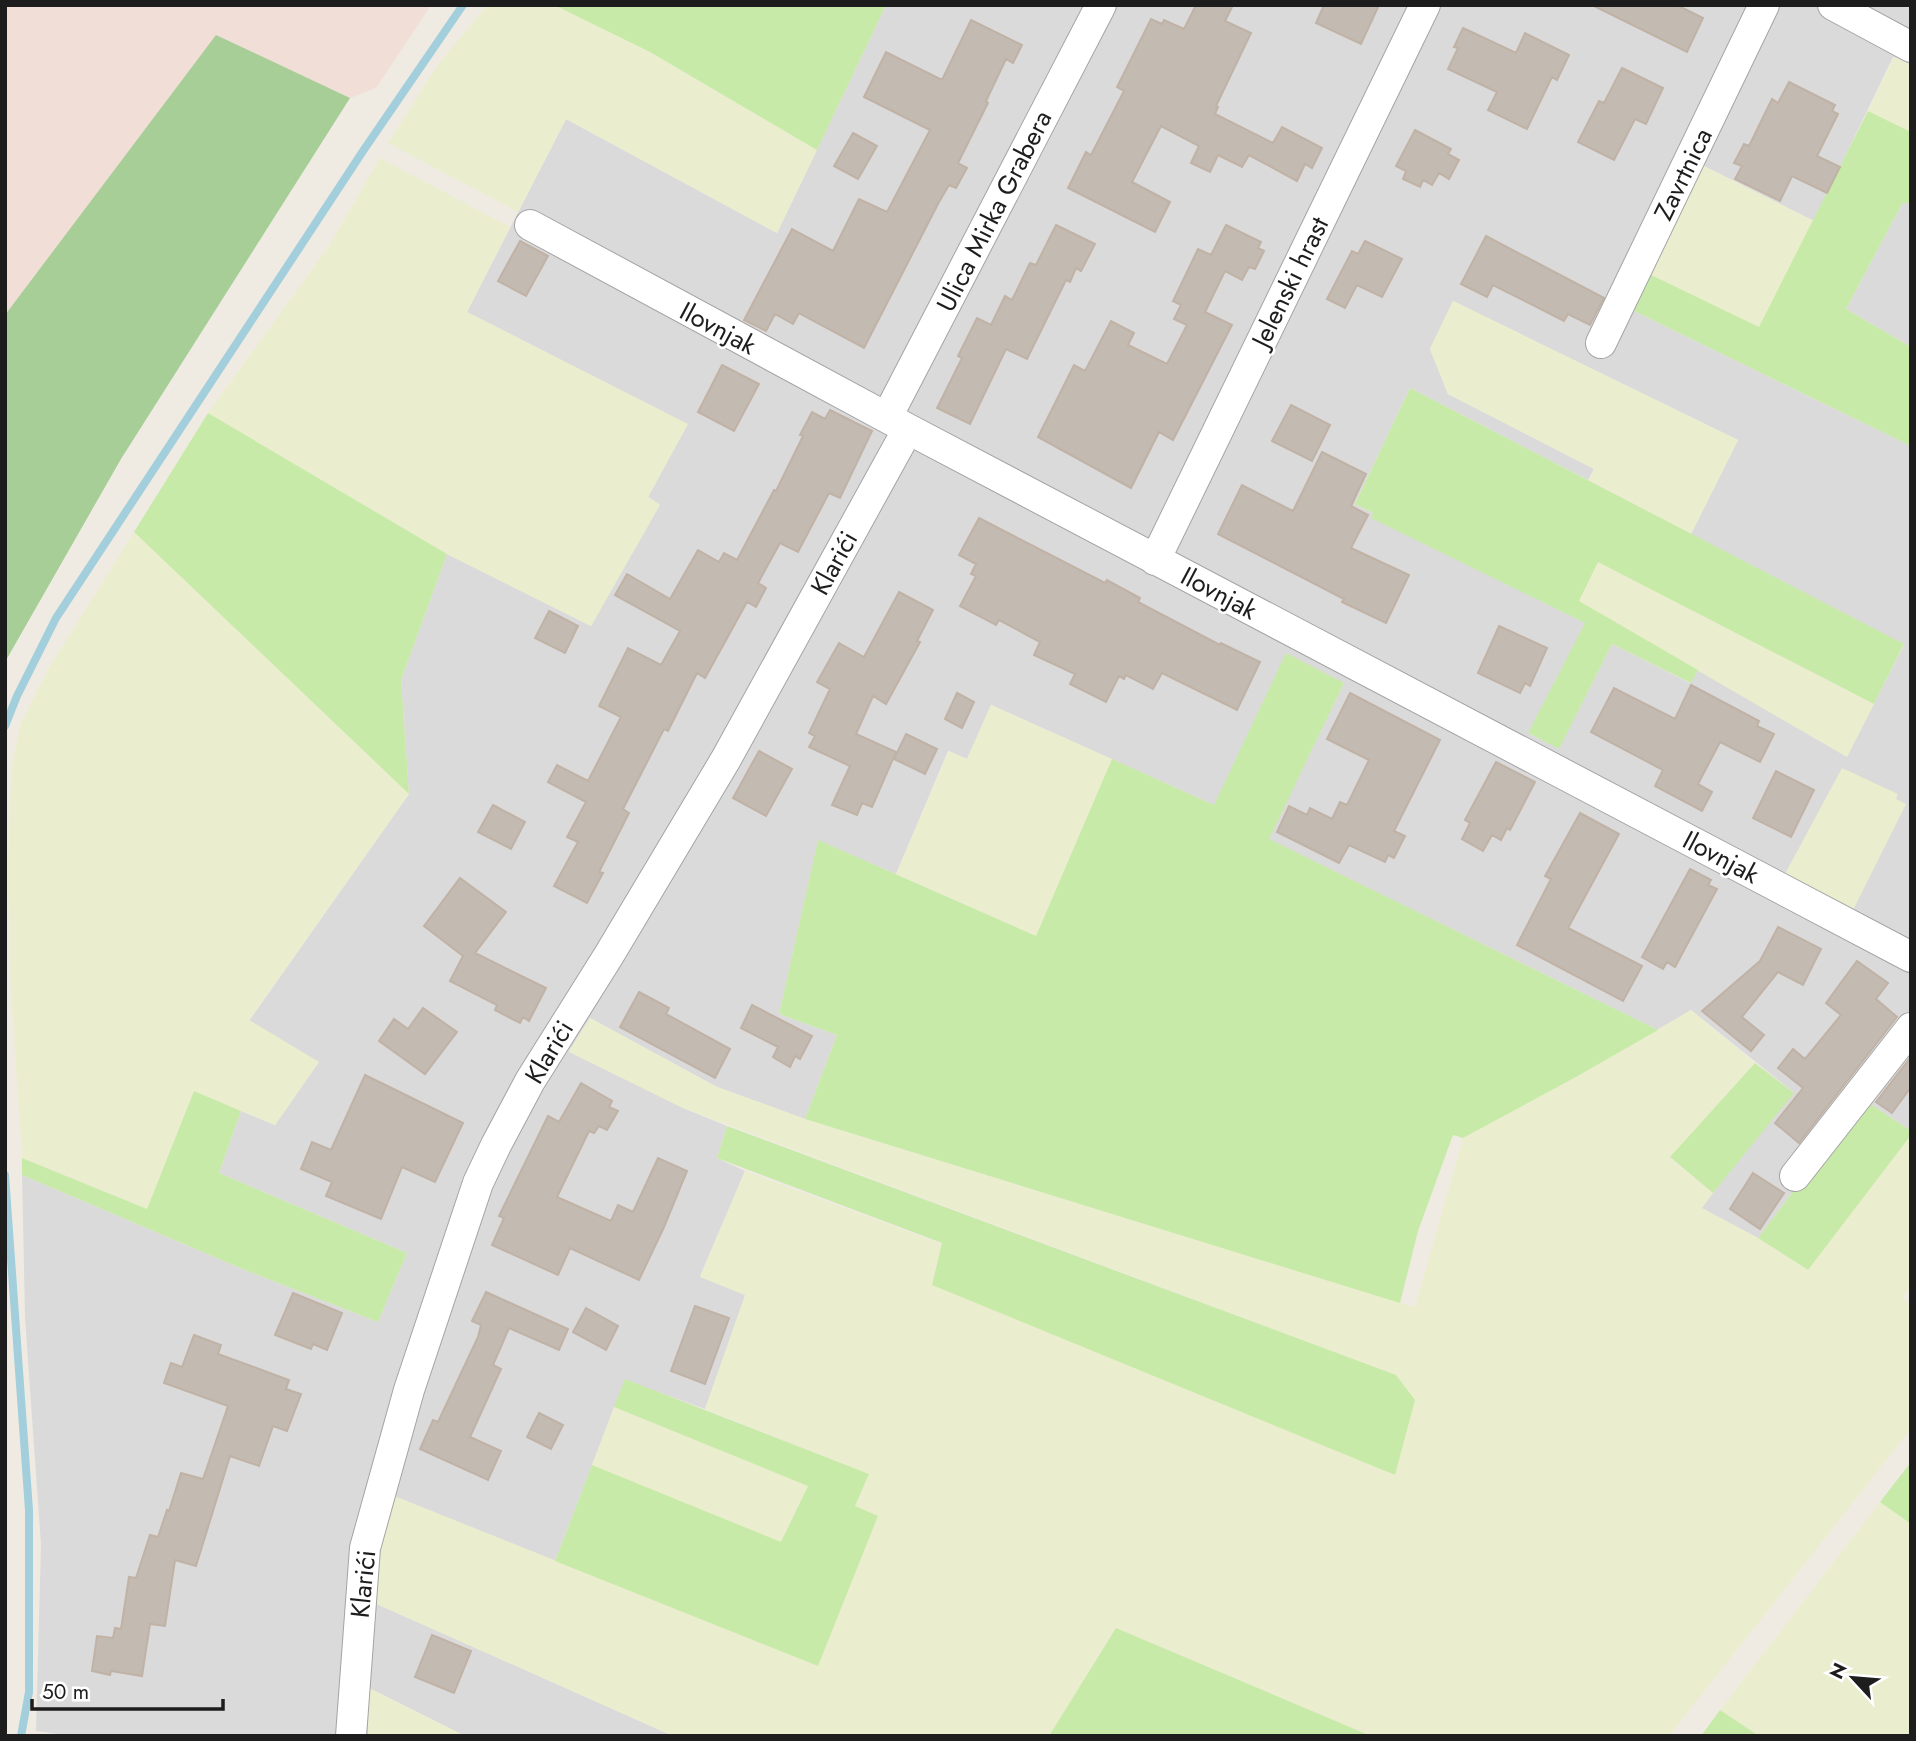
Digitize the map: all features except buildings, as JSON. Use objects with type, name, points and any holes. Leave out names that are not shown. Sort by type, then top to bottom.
[{"type":"street","name":"Ulica Mirka Grabera","points":[[897,423],[1101,5]]},
{"type":"street","name":"Jelenski hrast","points":[[1155,559],[1425,5]]},
{"type":"street","name":"Zavrtnica","points":[[1601,343],[1764,5]]},
{"type":"street","points":[[1833,5],[1911,47]]},
{"type":"street","name":"Ilovnjak","points":[[530,225],[897,423],[1911,957]]},
{"type":"street","name":"Klarići","points":[[351,1736],[365,1548],[409,1390],[478,1184],[530,1081],[609,955],[726,758],[897,423]]},
{"type":"street","points":[[1795,1176],[1911,1028]]},
{"type":"shaded area","points":[[5,5],[431,5],[376,88],[350,98],[216,36],[5,315]]},
{"type":"shaded area","points":[[886,5],[1911,5],[1911,65],[1893,57],[1814,221],[1702,165],[1630,309],[1911,446],[1911,1131],[1863,1099],[1758,1238],[1701,1208],[1793,1092],[1691,1010],[1658,1030],[1268,839],[1344,683],[1214,805],[991,705],[967,759],[948,751],[896,874],[818,841],[779,1014],[837,1035],[805,1119],[717,1087],[590,1018],[569,1051],[683,1108],[727,1126],[717,1158],[745,1171],[700,1276],[746,1295],[705,1409],[625,1380],[555,1561],[392,1496],[374,1602],[673,1736],[465,1736],[369,1688],[368,1736],[71,1736],[36,1731],[41,1545],[25,1318],[22,1175],[245,1270],[378,1322],[407,1253],[219,1173],[241,1111],[275,1125],[318,1063],[249,1021],[409,794],[401,680],[447,554],[591,626],[659,504],[648,497],[687,425],[467,312],[566,119],[777,233]],"holes":[[[1453,301],[1738,440],[1691,534],[1904,645],[1847,756],[1698,670],[1690,683],[1612,644],[1559,748],[1529,734],[1586,623],[1372,518],[1373,513],[1355,504],[1410,388],[1588,480],[1594,469],[1448,394],[1430,349]]]},
{"type":"shaded area","points":[[1911,199],[1911,347],[1846,309],[1903,202],[1908,204]]},
{"type":"green space","points":[[488,5],[554,5],[650,52],[817,150],[777,233],[566,119],[518,212],[388,143],[439,63]]},
{"type":"green space","points":[[554,5],[886,5],[817,150],[650,52]]},
{"type":"green space","points":[[216,35],[350,98],[121,459],[5,662],[5,315]]},
{"type":"green space","points":[[1894,57],[1911,65],[1911,132],[1868,111]]},
{"type":"green space","points":[[1868,111],[1911,132],[1911,199],[1908,204],[1903,202],[1846,309],[1911,347],[1911,446],[1630,309],[1647,273],[1759,327]]},
{"type":"green space","points":[[380,158],[510,227],[467,312],[688,424],[648,497],[660,505],[591,626],[447,554],[208,413],[329,246]]},
{"type":"green space","points":[[1702,165],[1814,221],[1759,328],[1647,273]]},
{"type":"green space","points":[[1453,301],[1738,440],[1691,534],[1588,480],[1594,469],[1448,394],[1430,349]]},
{"type":"green space","points":[[1410,388],[1904,644],[1874,704],[1598,562],[1579,601],[1698,670],[1691,683],[1612,644],[1559,749],[1528,733],[1585,623],[1371,518],[1373,513],[1355,504]]},
{"type":"green space","points":[[208,413],[447,554],[401,680],[409,794],[134,532]]},
{"type":"green space","points":[[134,532],[409,794],[249,1020],[319,1062],[275,1125],[194,1091],[147,1209],[22,1158],[11,990],[8,881],[13,758],[21,723],[50,666]]},
{"type":"green space","points":[[1598,562],[1874,704],[1847,757],[1578,601]]},
{"type":"green space","points":[[1286,653],[1344,683],[1269,839],[1658,1030],[1463,1138],[1453,1135],[1418,1231],[1400,1303],[805,1119],[837,1035],[779,1014],[818,840],[1036,936],[1112,759],[1214,805]]},
{"type":"green space","points":[[991,705],[1112,759],[1036,936],[896,874],[949,751],[967,759]]},
{"type":"green space","points":[[1842,768],[1898,794],[1896,799],[1906,804],[1853,910],[1785,874]]},
{"type":"green space","points":[[1691,1010],[1755,1063],[1670,1158],[1713,1193],[1702,1208],[1758,1238],[1807,1270],[1911,1135],[1911,1286],[1902,1298],[1911,1305],[1911,1429],[1669,1736],[1371,1736],[1116,1628],[1049,1736],[673,1736],[374,1603],[377,1551],[392,1495],[818,1666],[855,1506],[868,1474],[705,1409],[745,1295],[700,1277],[745,1171],[942,1244],[932,1285],[1396,1375],[683,1108],[569,1052],[590,1018],[717,1087],[805,1119],[1415,1307],[1463,1138],[1576,1077]]},
{"type":"green space","points":[[1755,1063],[1794,1093],[1713,1193],[1670,1157]]},
{"type":"green space","points":[[194,1091],[241,1111],[219,1173],[407,1253],[378,1322],[245,1270],[22,1175],[22,1158],[147,1209]]},
{"type":"green space","points":[[1863,1099],[1911,1131],[1911,1135],[1808,1270],[1758,1238]]},
{"type":"green space","points":[[727,1126],[1396,1375],[1415,1400],[1395,1475],[932,1285],[942,1243],[717,1158]]},
{"type":"green space","points":[[625,1379],[869,1474],[855,1506],[878,1516],[818,1666],[555,1561],[592,1465],[781,1542],[808,1486],[614,1407]]},
{"type":"green space","points":[[614,1407],[808,1485],[781,1543],[592,1465]]},
{"type":"green space","points":[[1911,1462],[1911,1524],[1880,1502]]},
{"type":"green space","points":[[1880,1502],[1911,1524],[1911,1736],[1759,1736],[1720,1710]]},
{"type":"green space","points":[[1116,1628],[1371,1736],[1049,1736]]},
{"type":"green space","points":[[369,1688],[465,1736],[368,1736]]},
{"type":"green space","points":[[1720,1710],[1759,1736],[1701,1736]]},
{"type":"waterway","points":[[5,726],[56,618],[363,151],[463,5]]},
{"type":"waterway","points":[[5,1175],[29,1510],[29,1692],[21,1736]]}]
